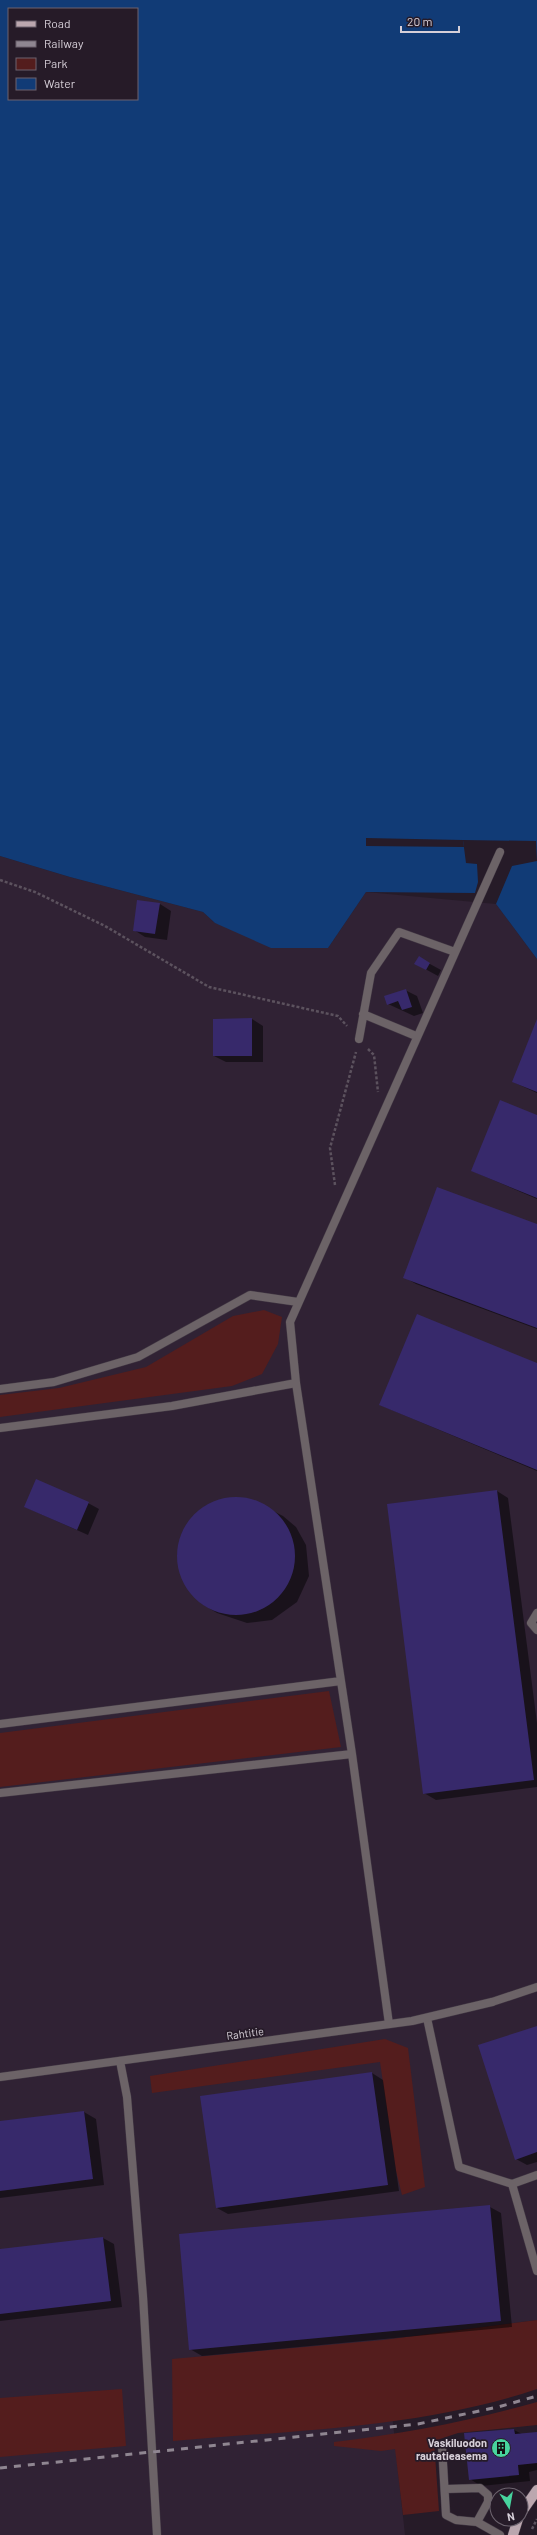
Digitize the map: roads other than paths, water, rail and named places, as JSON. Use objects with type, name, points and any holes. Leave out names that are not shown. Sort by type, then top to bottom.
[{"type":"main road","points":[[529,2502],[537,2490]]},
{"type":"street","points":[[389,2024],[352,1754],[296,1383],[290,1322],[380,1116],[500,852]]},
{"type":"street","points":[[359,1039],[371,973],[399,932],[455,952]]},
{"type":"street","points":[[363,1014],[416,1036]]},
{"type":"street","points":[[0,1389],[54,1382],[138,1357],[250,1295],[298,1302]]},
{"type":"street","points":[[0,1428],[172,1406],[296,1383]]},
{"type":"street","points":[[537,1613],[530,1623],[537,1630]]},
{"type":"street","points":[[0,1724],[341,1681]]},
{"type":"street","points":[[0,1793],[352,1754]]},
{"type":"street","name":"Rahtitie","points":[[0,2078],[427,2018],[492,2002],[537,1987]]},
{"type":"street","points":[[427,2018],[459,2166],[512,2184],[537,2175]]},
{"type":"street","points":[[120,2061],[127,2097],[143,2296],[157,2535]]},
{"type":"street","points":[[512,2184],[537,2271]]},
{"type":"street","points":[[442,2446],[446,2489],[446,2514],[456,2520],[477,2522],[500,2535]]},
{"type":"street","points":[[446,2489],[480,2488],[488,2494],[488,2502],[477,2522]]},
{"type":"water","points":[[0,0],[537,0],[537,861],[536,841],[463,840],[466,863],[477,864],[478,882],[475,893],[366,892],[328,948],[271,948],[215,923],[203,912],[70,877],[0,856]]},
{"type":"water","points":[[537,861],[537,959],[496,904],[512,866]]},
{"type":"railway","points":[[0,2468],[418,2424],[498,2407],[537,2396]]},
{"type":"place","name":"Vaskiluodon rautatieasema","points":[[501,2448]]}]
